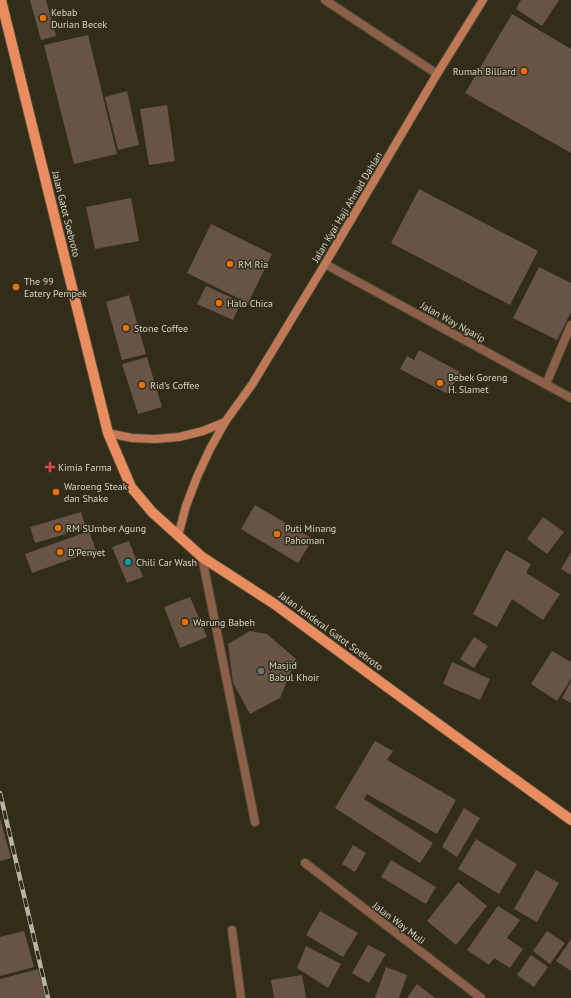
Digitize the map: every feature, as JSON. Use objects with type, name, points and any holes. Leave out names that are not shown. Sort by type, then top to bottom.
[{"type":"main road","name":"Jalan Gatot Soebroto","points":[[1,0],[108,433]]},
{"type":"main road","name":"Jalan Kyai Haji Ahmad Dahlan","points":[[178,536],[186,506],[197,477],[225,422],[253,384],[326,264],[437,74],[483,0]]},
{"type":"main road","points":[[108,433],[132,438],[174,438],[203,431],[225,422]]},
{"type":"main road","name":"Jalan Jenderal Gatot Soebroto","points":[[108,433],[131,487],[152,512],[202,557],[273,603],[571,820]]},
{"type":"street","points":[[325,0],[437,74]]},
{"type":"street","name":"Jalan Way Ngarip","points":[[326,264],[571,398]]},
{"type":"street","points":[[546,384],[571,325]]},
{"type":"street","points":[[202,557],[255,822]]},
{"type":"street","name":"Jalan Way Muli","points":[[305,863],[481,998]]},
{"type":"street","points":[[232,930],[242,998]]},
{"type":"building","name":"Kebab Durian Becek","points":[[30,0],[46,0],[56,36],[41,40]]},
{"type":"building","points":[[521,0],[559,0],[542,26],[516,9]]},
{"type":"building","name":"Rumah Billiard","points":[[512,14],[571,49],[571,153],[465,93]]},
{"type":"building","points":[[88,35],[117,154],[74,164],[44,45]]},
{"type":"building","points":[[127,91],[139,145],[118,150],[105,97]]},
{"type":"building","points":[[167,105],[175,161],[149,165],[140,109]]},
{"type":"building","points":[[419,189],[538,251],[510,305],[391,243]]},
{"type":"building","points":[[131,198],[139,241],[95,249],[86,207]]},
{"type":"building","name":"RM Ria","points":[[211,224],[272,254],[248,303],[187,273]]},
{"type":"building","points":[[539,267],[571,283],[571,312],[557,340],[513,318]]},
{"type":"building","name":"Halo Chica","points":[[206,286],[241,302],[233,320],[197,304]]},
{"type":"building","name":"Stone Coffee","points":[[129,295],[146,354],[122,360],[106,302]]},
{"type":"building","name":"Bebek Goreng H. Slamet","points":[[419,350],[460,372],[448,394],[400,369],[407,356],[414,360]]},
{"type":"building","name":"Rid's Coffee","points":[[147,357],[162,407],[138,414],[122,364]]},
{"type":"building","name":"Puti Minang Pahoman","points":[[255,505],[313,539],[298,563],[241,529]]},
{"type":"building","name":"RM SUmber Agung","points":[[81,512],[86,528],[35,543],[30,527]]},
{"type":"building","points":[[543,517],[564,532],[547,554],[527,539]]},
{"type":"building","name":"D'Penyet","points":[[89,531],[96,550],[32,573],[25,554]]},
{"type":"building","name":"Chili Car Wash","points":[[129,541],[143,577],[127,583],[112,547]]},
{"type":"building","points":[[506,550],[531,564],[526,573],[560,594],[543,620],[512,599],[497,627],[473,614]]},
{"type":"building","points":[[571,552],[571,575],[561,569]]},
{"type":"building","name":"Warung Babeh","points":[[190,597],[207,637],[180,648],[164,607]]},
{"type":"building","name":"Masjid Babul Khoir","points":[[250,631],[267,634],[296,659],[280,698],[250,714],[233,683],[228,644]]},
{"type":"building","points":[[474,637],[488,646],[474,668],[460,659]]},
{"type":"building","points":[[552,651],[571,662],[571,679],[557,701],[531,684]]},
{"type":"building","points":[[452,662],[490,679],[480,700],[443,684]]},
{"type":"building","points":[[571,681],[571,703],[562,698]]},
{"type":"building","points":[[375,741],[393,751],[387,760],[456,800],[437,834],[367,794],[364,799],[433,843],[420,863],[335,808]]},
{"type":"building","points":[[464,808],[480,818],[457,857],[442,847]]},
{"type":"building","points":[[0,818],[11,858],[0,861]]},
{"type":"building","points":[[476,839],[517,864],[499,894],[458,869]]},
{"type":"building","points":[[353,845],[366,853],[355,872],[342,864]]},
{"type":"building","points":[[391,860],[436,887],[426,904],[381,877]]},
{"type":"building","points":[[536,870],[559,883],[537,922],[514,909]]},
{"type":"building","points":[[458,882],[487,906],[456,945],[427,921]]},
{"type":"building","points":[[498,906],[520,920],[507,938],[523,949],[510,968],[494,958],[489,965],[467,950]]},
{"type":"building","points":[[320,911],[358,933],[343,957],[306,935]]},
{"type":"building","points":[[24,931],[34,967],[0,976],[0,937]]},
{"type":"building","points":[[547,931],[565,943],[550,964],[533,951]]},
{"type":"building","points":[[571,939],[571,971],[556,961]]},
{"type":"building","points":[[368,945],[386,954],[369,983],[352,973]]},
{"type":"building","points":[[306,946],[341,964],[328,988],[297,968]]},
{"type":"building","points":[[531,955],[548,967],[534,987],[517,975]]},
{"type":"building","points":[[386,967],[407,975],[399,998],[375,998]]},
{"type":"building","points":[[38,969],[46,998],[0,998],[0,979]]},
{"type":"building","points":[[302,975],[306,998],[274,998],[271,980]]},
{"type":"building","points":[[417,984],[435,998],[407,998]]},
{"type":"railway","points":[[0,793],[48,998]]},
{"type":"place","name":"Kebab Durian Becek","points":[[43,18]]},
{"type":"place","name":"Rumah Billiard","points":[[524,71]]},
{"type":"place","name":"RM Ria","points":[[230,264]]},
{"type":"place","name":"The 99 Eatery Pempek","points":[[16,287]]},
{"type":"place","name":"Halo Chica","points":[[219,303]]},
{"type":"place","name":"Stone Coffee","points":[[126,328]]},
{"type":"place","name":"Bebek Goreng H. Slamet","points":[[440,383]]},
{"type":"place","name":"Rid's Coffee","points":[[142,385]]},
{"type":"place","name":"Kimia Farma","points":[[50,467]]},
{"type":"place","name":"Waroeng Steak dan Shake","points":[[56,492]]},
{"type":"place","name":"RM SUmber Agung","points":[[58,528]]},
{"type":"place","name":"Puti Minang Pahoman","points":[[277,534]]},
{"type":"place","name":"D'Penyet","points":[[60,552]]},
{"type":"place","name":"Chili Car Wash","points":[[128,562]]},
{"type":"place","name":"Warung Babeh","points":[[185,622]]},
{"type":"place","name":"Masjid Babul Khoir","points":[[261,671]]}]
